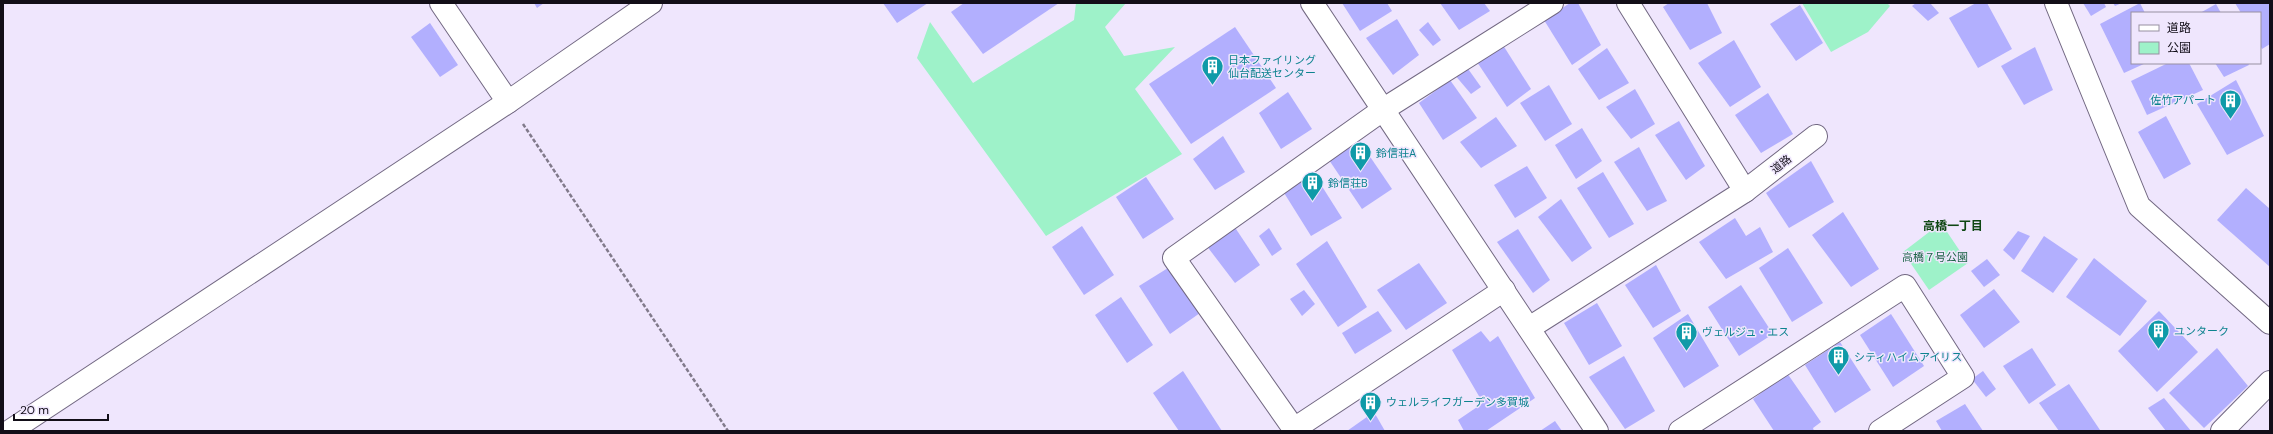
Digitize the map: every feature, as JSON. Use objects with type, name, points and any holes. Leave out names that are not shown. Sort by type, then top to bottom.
[{"type":"street","points":[[441,3],[508,102]]},
{"type":"street","points":[[10,431],[508,102],[651,3]]},
{"type":"street","points":[[1312,3],[1384,109],[1596,431]]},
{"type":"street","points":[[1504,290],[1294,429],[1174,258],[1384,109],[1552,3]]},
{"type":"street","points":[[1628,3],[1745,192]]},
{"type":"street","points":[[2056,3],[2139,206],[2270,323]]},
{"type":"street","name":"道路","points":[[1529,328],[1745,192],[1816,136]]},
{"type":"street","points":[[1680,431],[1905,286],[1963,377],[1880,431]]},
{"type":"street","points":[[2222,431],[2270,382]]},
{"type":"path","points":[[508,102],[728,431]]},
{"type":"green space","points":[[1076,3],[1126,3],[1105,27],[1124,56],[1175,47],[1135,89],[1182,154],[1046,236],[917,58],[930,22],[973,83],[1074,20]]},
{"type":"green space","points":[[1802,3],[1887,3],[1890,6],[1868,32],[1831,52]]},
{"type":"green space","name":"高橋７号公園","points":[[1941,223],[1968,263],[1929,290],[1903,252]]},
{"type":"building","points":[[534,3],[544,3],[537,8]]},
{"type":"building","points":[[883,3],[928,3],[897,23]]},
{"type":"building","points":[[964,3],[1059,3],[983,54],[951,12]]},
{"type":"building","points":[[1342,3],[1387,3],[1392,11],[1360,31]]},
{"type":"building","points":[[1440,3],[1484,3],[1490,11],[1459,30]]},
{"type":"building","points":[[1570,3],[1578,3],[1601,45],[1572,65],[1544,20]]},
{"type":"building","points":[[1669,3],[1707,3],[1722,33],[1690,50],[1663,7]]},
{"type":"building","points":[[1916,3],[1930,3],[1939,13],[1928,21],[1912,6]]},
{"type":"building","points":[[1976,3],[1987,3],[2012,49],[1978,68],[1949,18]]},
{"type":"building","points":[[2083,3],[2104,3],[2106,7],[2091,16]]},
{"type":"building","points":[[2113,3],[2122,3],[2115,6]]},
{"type":"building","points":[[2140,3],[2144,12],[2131,12],[2131,64],[2144,64],[2124,73],[2100,24]]},
{"type":"building","points":[[2235,3],[2270,3],[2270,44],[2262,49],[2261,47],[2261,12],[2240,12]]},
{"type":"building","points":[[2216,4],[2220,12],[2202,12]]},
{"type":"building","points":[[1800,5],[1823,43],[1796,61],[1770,24]]},
{"type":"building","points":[[1397,19],[1419,55],[1393,75],[1366,38]]},
{"type":"building","points":[[1428,22],[1441,40],[1433,46],[1419,30]]},
{"type":"building","points":[[430,23],[458,65],[440,77],[411,37]]},
{"type":"building","name":"日本ファイリング 仙台配送センター","points":[[1235,27],[1276,88],[1191,144],[1149,84]]},
{"type":"building","points":[[1734,40],[1761,87],[1730,107],[1698,63]]},
{"type":"building","points":[[1501,42],[1531,89],[1507,107],[1475,59]]},
{"type":"building","points":[[2035,47],[2053,90],[2024,105],[2001,66]]},
{"type":"building","points":[[1607,48],[1629,83],[1599,100],[1578,69]]},
{"type":"building","points":[[2166,64],[2190,64],[2203,90],[2147,115],[2131,81]]},
{"type":"building","points":[[2216,64],[2248,64],[2249,65],[2224,77]]},
{"type":"building","points":[[1466,66],[1481,87],[1471,94],[1454,74]]},
{"type":"building","points":[[1450,80],[1477,118],[1443,140],[1419,103]]},
{"type":"building","name":"佐竹アパート","points":[[2236,80],[2264,136],[2227,155],[2197,104]]},
{"type":"building","points":[[1549,85],[1572,124],[1545,141],[1520,103]]},
{"type":"building","points":[[1635,89],[1655,124],[1631,139],[1606,107]]},
{"type":"building","points":[[1288,92],[1312,129],[1281,149],[1259,113]]},
{"type":"building","points":[[1768,93],[1793,134],[1761,153],[1735,115]]},
{"type":"building","points":[[2166,116],[2191,164],[2164,179],[2138,132]]},
{"type":"building","points":[[1496,117],[1517,146],[1481,168],[1460,142]]},
{"type":"building","points":[[1679,121],[1705,166],[1686,180],[1655,135]]},
{"type":"building","points":[[1582,128],[1602,161],[1576,179],[1555,145]]},
{"type":"building","points":[[1223,136],[1245,172],[1215,190],[1193,159]]},
{"type":"building","name":"鈴信荘A","points":[[1356,136],[1392,189],[1362,209],[1327,157]]},
{"type":"building","points":[[1639,147],[1667,201],[1647,211],[1614,162]]},
{"type":"building","points":[[1811,161],[1834,202],[1789,228],[1766,193]]},
{"type":"building","points":[[1527,166],[1547,198],[1515,218],[1494,185]]},
{"type":"building","name":"鈴信荘B","points":[[1311,169],[1342,218],[1311,236],[1281,188]]},
{"type":"building","points":[[1603,172],[1634,224],[1609,238],[1577,188]]},
{"type":"building","points":[[1146,177],[1174,219],[1143,239],[1116,197]]},
{"type":"building","points":[[2246,188],[2270,209],[2270,267],[2217,220]]},
{"type":"building","points":[[1561,199],[1592,248],[1572,262],[1538,217]]},
{"type":"building","points":[[1843,212],[1879,269],[1851,287],[1812,235]]},
{"type":"building","points":[[1735,218],[1746,236],[1760,227],[1773,252],[1726,279],[1699,242]]},
{"type":"building","points":[[1082,226],[1114,275],[1084,295],[1052,247]]},
{"type":"building","points":[[1234,226],[1260,265],[1235,283],[1206,245]]},
{"type":"building","points":[[1269,228],[1282,249],[1272,256],[1259,236]]},
{"type":"building","points":[[1518,229],[1550,280],[1533,293],[1497,242]]},
{"type":"building","points":[[2018,231],[2030,236],[2014,260],[2003,250]]},
{"type":"building","points":[[2044,236],[2078,259],[2053,293],[2021,271]]},
{"type":"building","points":[[1327,241],[1367,307],[1338,327],[1296,264]]},
{"type":"building","points":[[1788,248],[1823,303],[1792,322],[1759,268]]},
{"type":"building","points":[[2094,258],[2147,301],[2120,336],[2066,297]]},
{"type":"building","points":[[1987,259],[2000,275],[1984,287],[1971,271]]},
{"type":"building","points":[[1419,263],[1447,303],[1406,330],[1377,290]]},
{"type":"building","points":[[1656,265],[1681,311],[1653,328],[1625,285]]},
{"type":"building","points":[[1168,268],[1200,313],[1170,334],[1139,286]]},
{"type":"building","points":[[1741,285],[1773,334],[1739,356],[1708,307]]},
{"type":"building","points":[[1994,289],[2020,322],[1984,348],[1960,315]]},
{"type":"building","points":[[1304,290],[1315,304],[1302,316],[1290,299]]},
{"type":"building","points":[[1121,297],[1153,345],[1127,363],[1095,315]]},
{"type":"building","points":[[1597,303],[1622,346],[1589,365],[1564,323]]},
{"type":"building","points":[[1378,311],[1392,331],[1355,354],[1342,333]]},
{"type":"building","name":"ユンターク","points":[[2159,311],[2198,352],[2157,392],[2118,351]]},
{"type":"building","name":"ヴェルジュ・エス","points":[[1688,314],[1719,366],[1684,388],[1653,338]]},
{"type":"building","points":[[1891,314],[1924,366],[1893,387],[1860,335]]},
{"type":"building","points":[[1481,331],[1490,342],[1498,336],[1535,398],[1486,431],[1464,431],[1458,420],[1483,403],[1452,350]]},
{"type":"building","name":"シティハイムアイリス","points":[[1840,342],[1871,390],[1835,413],[1805,365]]},
{"type":"building","points":[[2032,348],[2056,385],[2029,404],[2003,366]]},
{"type":"building","points":[[2217,348],[2248,386],[2204,428],[2169,393]]},
{"type":"building","points":[[1624,356],[1655,411],[1625,429],[1589,377]]},
{"type":"building","points":[[1183,371],[1222,431],[1179,431],[1153,393]]},
{"type":"building","points":[[1983,371],[1996,389],[1986,397],[1972,379]]},
{"type":"building","points":[[1787,373],[1821,422],[1813,428],[1814,431],[1774,431],[1753,399]]},
{"type":"building","points":[[2069,384],[2100,430],[2059,431],[2039,403]]},
{"type":"building","points":[[2164,398],[2191,431],[2166,431],[2148,408]]},
{"type":"building","points":[[1965,404],[1983,431],[1942,431],[1936,421]]},
{"type":"building","name":"ウェルライフガーデン多賀城","points":[[1374,412],[1385,431],[1347,431]]},
{"type":"building","points":[[1555,421],[1562,431],[1540,431]]},
{"type":"place","name":"日本ファイリング 仙台配送センター","points":[[1212,86]]},
{"type":"place","name":"佐竹アパート","points":[[2231,120]]},
{"type":"place","name":"鈴信荘A","points":[[1360,172]]},
{"type":"place","name":"鈴信荘B","points":[[1312,202]]},
{"type":"place","name":"ユンターク","points":[[2158,350]]},
{"type":"place","name":"ヴェルジュ・エス","points":[[1686,352]]},
{"type":"place","name":"シティハイムアイリス","points":[[1838,376]]},
{"type":"place","name":"ウェルライフガーデン多賀城","points":[[1370,422]]},
{"type":"district","name":"高橋一丁目","points":[[1953,226]]}]
